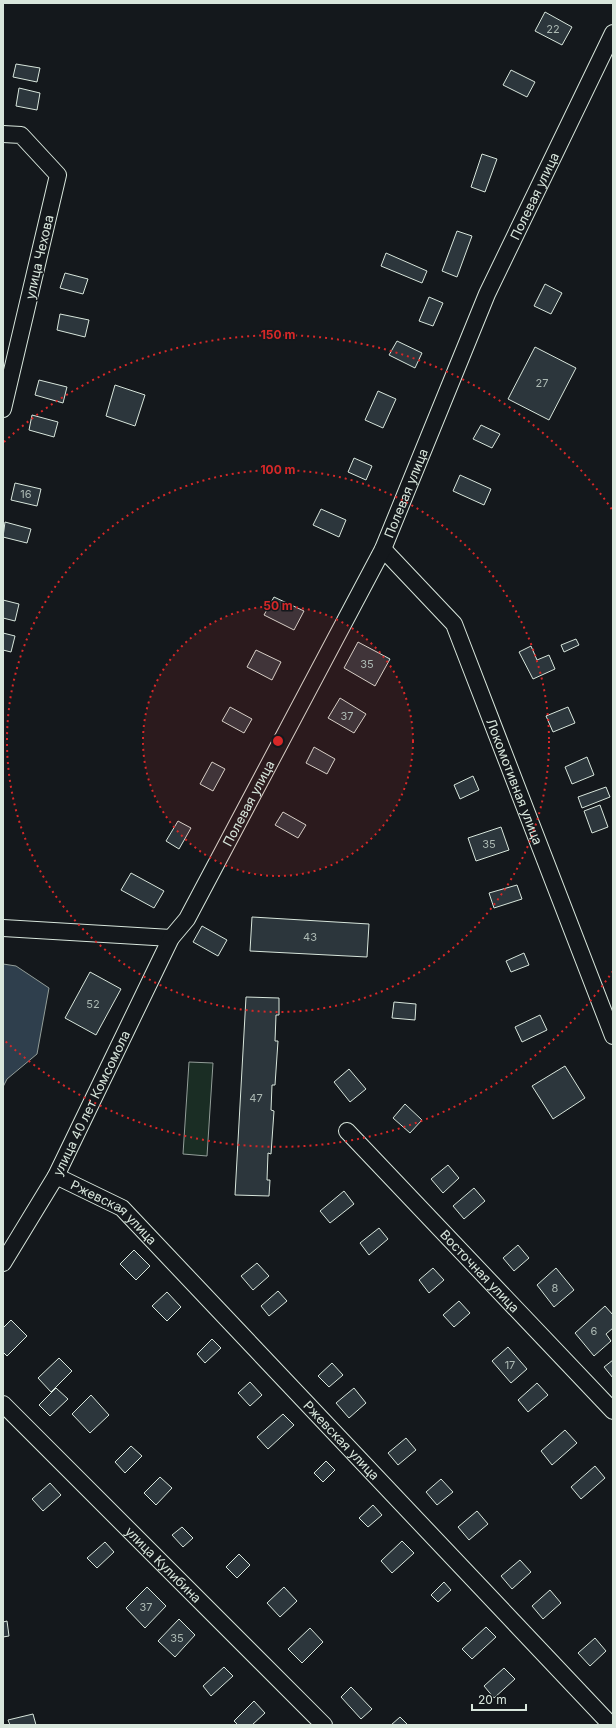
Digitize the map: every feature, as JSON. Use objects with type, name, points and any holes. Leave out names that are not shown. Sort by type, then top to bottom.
[{"type":"street","name":"Полевая улица","points":[[170,938],[187,919],[383,549],[487,294],[613,33]]},
{"type":"street","name":"улица Чехова","points":[[3,134],[21,135],[58,175],[3,409]]},
{"type":"street","name":"Локомотивная улица","points":[[383,549],[454,624],[613,1036]]},
{"type":"street","points":[[3,928],[170,938]]},
{"type":"street","name":"улица 40 лет Комсомола","points":[[3,1263],[56,1176],[170,938]]},
{"type":"street","name":"Восточная улица","points":[[347,1131],[613,1411]]},
{"type":"street","name":"Ржевская улица","points":[[56,1176],[122,1208],[611,1725]]},
{"type":"street","name":"улица Кулибина","points":[[3,1404],[324,1725]]},
{"type":"green space","points":[[189,1062],[213,1063],[207,1156],[183,1154]]},
{"type":"water","points":[[3,964],[16,966],[49,988],[37,1054],[7,1079],[3,1087]]},
{"type":"building","points":[[545,12],[572,27],[562,45],[535,31]]},
{"type":"building","points":[[16,64],[40,68],[37,82],[13,77]]},
{"type":"building","points":[[511,70],[535,82],[527,97],[503,85]]},
{"type":"building","points":[[19,88],[40,93],[37,110],[16,106]]},
{"type":"building","points":[[482,154],[497,159],[485,192],[471,187]]},
{"type":"building","points":[[457,231],[472,236],[457,277],[442,271]]},
{"type":"building","points":[[386,253],[427,271],[422,283],[381,266]]},
{"type":"building","points":[[65,273],[88,279],[83,294],[60,288]]},
{"type":"building","points":[[545,284],[562,293],[551,314],[534,306]]},
{"type":"building","points":[[429,297],[443,303],[433,326],[419,321]]},
{"type":"building","points":[[60,314],[89,320],[85,337],[57,330]]},
{"type":"building","points":[[397,341],[422,353],[415,368],[389,355]]},
{"type":"building","points":[[535,347],[576,368],[549,420],[508,399]]},
{"type":"building","points":[[39,380],[67,387],[63,403],[35,395]]},
{"type":"building","points":[[115,385],[145,395],[135,426],[106,416]]},
{"type":"building","points":[[378,391],[396,399],[383,428],[365,420]]},
{"type":"building","points":[[32,415],[58,422],[54,437],[29,430]]},
{"type":"building","points":[[481,425],[500,434],[492,448],[473,439]]},
{"type":"building","points":[[354,458],[372,466],[366,480],[348,472]]},
{"type":"building","points":[[460,475],[491,489],[484,505],[453,491]]},
{"type":"building","points":[[15,483],[41,489],[37,506],[11,500]]},
{"type":"building","points":[[321,509],[346,520],[339,537],[313,525]]},
{"type":"building","points":[[5,522],[31,529],[27,543],[3,537]]},
{"type":"building","points":[[274,597],[304,611],[294,630],[264,615]]},
{"type":"building","points":[[3,600],[19,604],[15,621],[3,618]]},
{"type":"building","points":[[3,633],[15,636],[11,652],[3,650]]},
{"type":"building","points":[[576,639],[579,645],[564,652],[561,645]]},
{"type":"building","points":[[358,642],[390,659],[375,686],[344,668]]},
{"type":"building","points":[[531,646],[537,660],[549,655],[555,669],[533,679],[519,652]]},
{"type":"building","points":[[256,650],[281,662],[272,680],[247,667]]},
{"type":"building","points":[[340,698],[366,714],[354,733],[328,718]]},
{"type":"building","points":[[230,707],[252,719],[244,733],[222,721]]},
{"type":"building","points":[[568,707],[575,723],[553,732],[546,716]]},
{"type":"building","points":[[314,747],[335,759],[327,774],[306,763]]},
{"type":"building","points":[[587,757],[594,775],[572,784],[565,767]]},
{"type":"building","points":[[212,762],[225,769],[213,791],[200,784]]},
{"type":"building","points":[[473,776],[479,790],[460,799],[454,785]]},
{"type":"building","points":[[606,787],[610,797],[582,808],[578,797]]},
{"type":"building","points":[[600,805],[608,827],[592,833],[584,811]]},
{"type":"building","points":[[283,812],[306,825],[298,838],[275,825]]},
{"type":"building","points":[[178,821],[191,828],[179,849],[166,841]]},
{"type":"building","points":[[501,827],[509,850],[476,861],[468,838]]},
{"type":"building","points":[[131,873],[164,891],[154,908],[121,890]]},
{"type":"building","points":[[517,885],[522,899],[494,908],[489,893]]},
{"type":"building","points":[[252,917],[369,924],[367,957],[250,951]]},
{"type":"building","points":[[202,926],[227,940],[218,956],[193,942]]},
{"type":"building","points":[[524,953],[529,965],[511,972],[506,961]]},
{"type":"building","points":[[90,972],[121,989],[96,1035],[65,1018]]},
{"type":"building","points":[[246,997],[279,998],[279,1015],[276,1015],[275,1041],[278,1041],[275,1085],[272,1085],[271,1110],[274,1111],[271,1154],[268,1153],[267,1180],[270,1180],[269,1196],[235,1195]]},
{"type":"building","points":[[394,1002],[416,1004],[415,1020],[392,1018]]},
{"type":"building","points":[[540,1015],[547,1030],[522,1042],[515,1027]]},
{"type":"building","points":[[565,1066],[585,1098],[553,1119],[532,1086]]},
{"type":"building","points":[[349,1069],[366,1089],[350,1102],[334,1082]]},
{"type":"building","points":[[405,1104],[422,1120],[410,1133],[393,1118]]},
{"type":"building","points":[[448,1165],[459,1178],[443,1193],[431,1179]]},
{"type":"building","points":[[474,1188],[485,1201],[464,1219],[453,1206]]},
{"type":"building","points":[[344,1191],[354,1204],[330,1223],[320,1211]]},
{"type":"building","points":[[379,1228],[388,1239],[369,1255],[360,1243]]},
{"type":"building","points":[[518,1245],[529,1258],[514,1271],[503,1258]]},
{"type":"building","points":[[134,1250],[150,1266],[136,1280],[120,1264]]},
{"type":"building","points":[[257,1263],[269,1276],[253,1290],[241,1276]]},
{"type":"building","points":[[433,1268],[444,1280],[429,1293],[419,1280]]},
{"type":"building","points":[[556,1268],[574,1290],[554,1307],[537,1285]]},
{"type":"building","points":[[278,1291],[287,1301],[269,1316],[261,1306]]},
{"type":"building","points":[[167,1292],[181,1307],[167,1321],[152,1306]]},
{"type":"building","points":[[459,1301],[470,1313],[454,1327],[443,1315]]},
{"type":"building","points":[[605,1306],[613,1315],[613,1328],[606,1334],[611,1341],[594,1356],[575,1333]]},
{"type":"building","points":[[11,1320],[27,1336],[7,1356],[3,1352],[3,1328]]},
{"type":"building","points":[[212,1339],[221,1348],[205,1363],[197,1354]]},
{"type":"building","points":[[508,1347],[527,1369],[511,1383],[492,1361]]},
{"type":"building","points":[[59,1358],[72,1371],[51,1392],[38,1378]]},
{"type":"building","points":[[613,1360],[613,1378],[604,1367]]},
{"type":"building","points":[[332,1363],[343,1375],[329,1387],[318,1376]]},
{"type":"building","points":[[250,1382],[262,1395],[250,1406],[238,1393]]},
{"type":"building","points":[[537,1383],[548,1395],[528,1412],[518,1400]]},
{"type":"building","points":[[56,1388],[68,1399],[50,1416],[39,1405]]},
{"type":"building","points":[[354,1388],[366,1403],[349,1418],[336,1403]]},
{"type":"building","points":[[91,1395],[109,1415],[90,1433],[72,1414]]},
{"type":"building","points":[[283,1414],[294,1425],[268,1449],[257,1437]]},
{"type":"building","points":[[565,1430],[577,1443],[552,1465],[541,1451]]},
{"type":"building","points":[[406,1438],[416,1450],[398,1465],[388,1453]]},
{"type":"building","points":[[131,1446],[142,1456],[125,1473],[115,1462]]},
{"type":"building","points":[[326,1461],[335,1470],[323,1482],[314,1473]]},
{"type":"building","points":[[595,1466],[605,1478],[581,1499],[571,1487]]},
{"type":"building","points":[[160,1477],[172,1488],[156,1505],[144,1493]]},
{"type":"building","points":[[441,1479],[453,1492],[437,1505],[426,1492]]},
{"type":"building","points":[[50,1483],[61,1495],[43,1511],[32,1499]]},
{"type":"building","points":[[373,1505],[382,1515],[368,1527],[359,1518]]},
{"type":"building","points":[[477,1511],[488,1524],[469,1540],[458,1527]]},
{"type":"building","points":[[182,1527],[193,1538],[183,1547],[172,1535]]},
{"type":"building","points":[[402,1541],[414,1553],[392,1573],[381,1561]]},
{"type":"building","points":[[105,1542],[114,1552],[97,1568],[87,1558]]},
{"type":"building","points":[[239,1554],[250,1565],[237,1578],[226,1567]]},
{"type":"building","points":[[520,1560],[531,1572],[512,1589],[501,1576]]},
{"type":"building","points":[[444,1582],[451,1590],[438,1602],[431,1595]]},
{"type":"building","points":[[147,1587],[166,1606],[145,1628],[126,1608]]},
{"type":"building","points":[[284,1587],[297,1601],[280,1617],[267,1603]]},
{"type":"building","points":[[550,1590],[561,1603],[543,1619],[532,1606]]},
{"type":"building","points":[[179,1619],[195,1635],[175,1657],[158,1641]]},
{"type":"building","points":[[7,1621],[9,1636],[3,1637],[3,1622]]},
{"type":"building","points":[[486,1627],[496,1637],[472,1659],[462,1649]]},
{"type":"building","points":[[310,1628],[323,1642],[302,1663],[288,1649]]},
{"type":"building","points":[[595,1638],[606,1651],[590,1666],[578,1653]]},
{"type":"building","points":[[224,1667],[233,1676],[211,1696],[203,1686]]},
{"type":"building","points":[[504,1668],[515,1679],[494,1698],[484,1686]]},
{"type":"building","points":[[351,1687],[372,1709],[361,1719],[341,1697]]},
{"type":"building","points":[[254,1701],[265,1713],[252,1725],[238,1725],[234,1721]]},
{"type":"building","points":[[33,1714],[36,1725],[10,1725],[8,1720]]},
{"type":"building","points":[[400,1717],[408,1725],[391,1725]]}]
